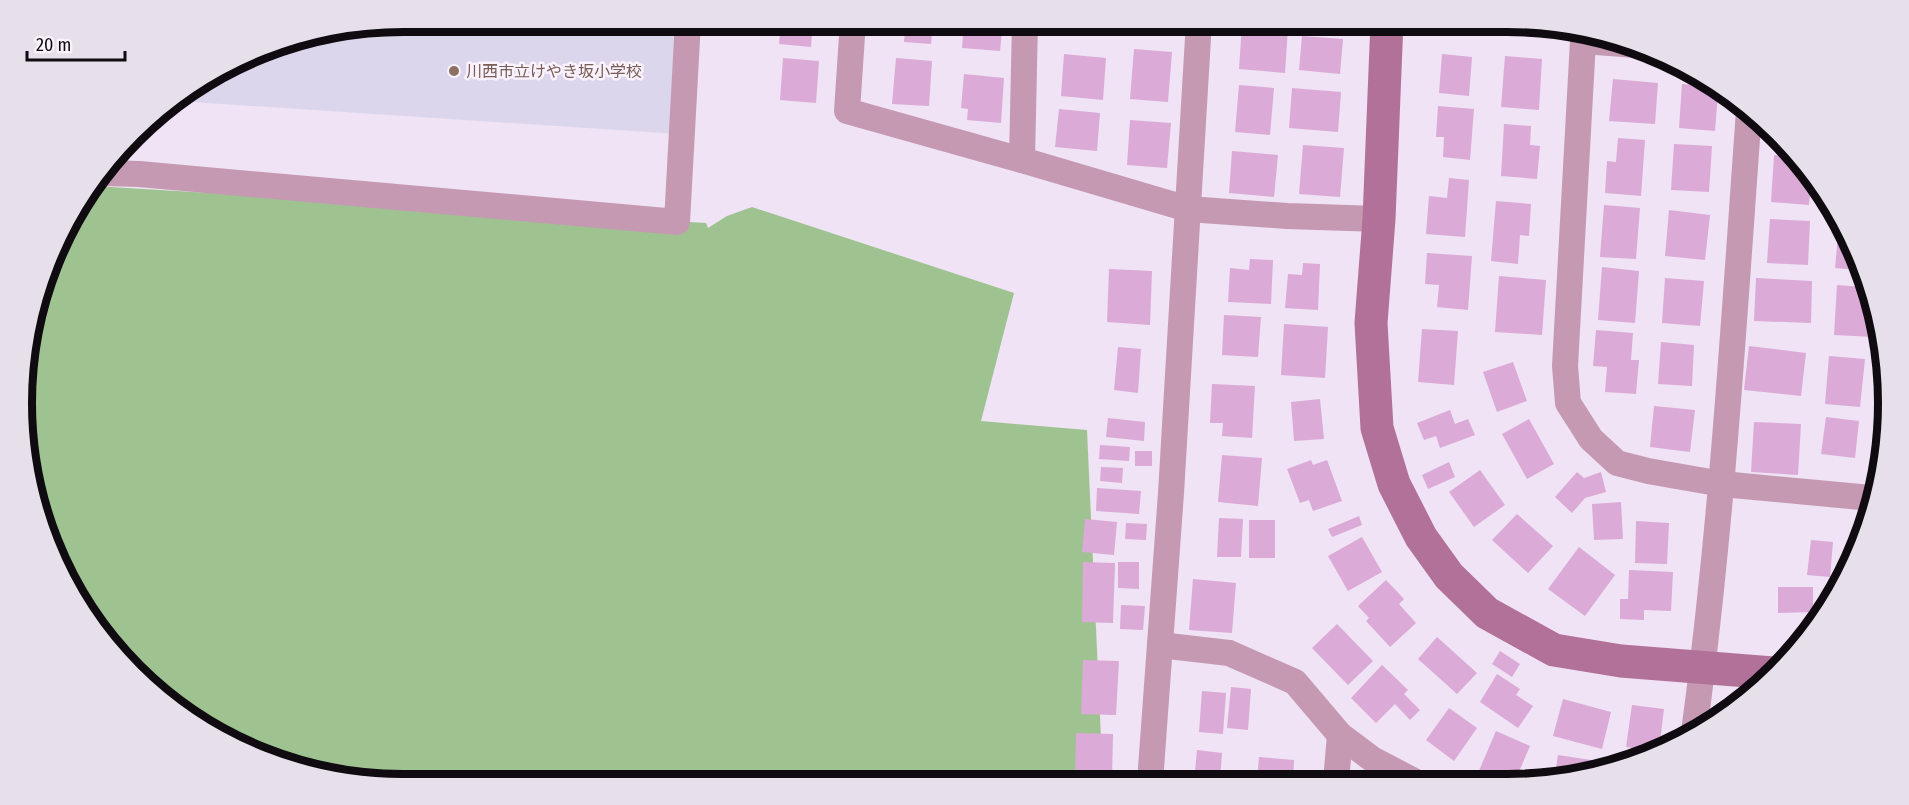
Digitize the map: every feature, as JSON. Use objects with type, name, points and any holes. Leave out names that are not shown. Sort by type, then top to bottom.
[{"type":"street","points":[[111,173],[677,222],[687,32]]},
{"type":"street","points":[[852,32],[847,111],[1022,159],[1188,209],[1287,216],[1379,219]]},
{"type":"street","points":[[1022,159],[1025,32]]},
{"type":"street","points":[[1151,774],[1198,32]]},
{"type":"street","points":[[1387,32],[1379,219],[1371,323],[1377,428],[1394,484],[1421,537],[1449,576],[1487,613],[1554,650],[1621,661],[1761,672]]},
{"type":"street","points":[[1592,42],[1583,41],[1565,366],[1568,403],[1591,439],[1617,463],[1722,484],[1865,497]]},
{"type":"street","points":[[1695,722],[1722,484],[1748,122]]},
{"type":"street","points":[[1160,645],[1229,653],[1295,682],[1340,735],[1372,759],[1401,774]]},
{"type":"street","points":[[1337,774],[1340,735]]},
{"type":"shaded area","name":"川西市立けやき坂小学校","points":[[378,32],[681,32],[678,134],[186,102],[238,70],[283,51],[354,35]]},
{"type":"green space","points":[[101,186],[706,223],[708,228],[727,216],[752,207],[1014,293],[981,421],[1087,430],[1103,774],[378,773],[306,761],[238,735],[196,711],[177,697],[140,665],[124,647],[94,609],[81,588],[51,522],[35,451],[32,427],[32,378],[39,330],[51,283],[70,238]]},
{"type":"building","points":[[780,32],[812,32],[811,47],[779,44]]},
{"type":"building","points":[[905,32],[932,32],[931,44],[904,42]]},
{"type":"building","points":[[963,32],[1002,32],[1000,51],[962,48]]},
{"type":"building","points":[[1241,32],[1288,32],[1285,73],[1239,69]]},
{"type":"building","points":[[1512,32],[1542,33],[1542,36],[1512,34]]},
{"type":"building","points":[[1302,36],[1343,39],[1340,74],[1299,70]]},
{"type":"building","points":[[1134,49],[1172,52],[1168,102],[1130,99]]},
{"type":"building","points":[[1064,54],[1106,58],[1103,100],[1061,96]]},
{"type":"building","points":[[1442,54],[1472,57],[1469,96],[1439,93]]},
{"type":"building","points":[[1505,56],[1542,59],[1539,110],[1501,107]]},
{"type":"building","points":[[783,58],[819,61],[816,103],[780,100]]},
{"type":"building","points":[[896,58],[932,61],[929,106],[892,104]]},
{"type":"building","points":[[964,74],[1004,78],[1001,123],[967,120],[968,109],[961,108]]},
{"type":"building","points":[[1613,79],[1658,83],[1655,124],[1609,121]]},
{"type":"building","points":[[1682,84],[1699,85],[1718,97],[1715,131],[1679,128]]},
{"type":"building","points":[[1239,85],[1274,88],[1270,135],[1235,132]]},
{"type":"building","points":[[1292,88],[1341,92],[1338,132],[1289,128]]},
{"type":"building","points":[[1438,106],[1474,109],[1470,160],[1443,157],[1444,137],[1436,137]]},
{"type":"building","points":[[1059,109],[1100,113],[1097,151],[1055,147]]},
{"type":"building","points":[[1130,120],[1171,123],[1167,168],[1127,165]]},
{"type":"building","points":[[1504,124],[1531,126],[1530,145],[1540,146],[1537,179],[1501,176]]},
{"type":"building","points":[[1618,138],[1645,140],[1641,196],[1605,193],[1607,161],[1616,162]]},
{"type":"building","points":[[1674,144],[1712,146],[1709,192],[1671,190]]},
{"type":"building","points":[[1303,145],[1344,148],[1340,197],[1299,194]]},
{"type":"building","points":[[1232,151],[1278,155],[1274,197],[1229,193]]},
{"type":"building","points":[[1774,155],[1783,156],[1810,190],[1809,205],[1771,202]]},
{"type":"building","points":[[1449,178],[1469,180],[1465,237],[1426,234],[1429,196],[1447,198]]},
{"type":"building","points":[[1496,201],[1531,204],[1529,236],[1520,235],[1518,264],[1491,261]]},
{"type":"building","points":[[1604,205],[1640,208],[1636,259],[1600,257]]},
{"type":"building","points":[[1669,210],[1710,215],[1705,260],[1665,256]]},
{"type":"building","points":[[1770,219],[1810,221],[1808,265],[1767,263]]},
{"type":"building","points":[[1838,236],[1852,270],[1835,268]]},
{"type":"building","points":[[1427,253],[1472,256],[1468,310],[1437,307],[1439,285],[1425,284]]},
{"type":"building","points":[[1250,259],[1273,260],[1271,304],[1228,302],[1230,268],[1249,270]]},
{"type":"building","points":[[1303,263],[1320,264],[1318,310],[1285,308],[1288,274],[1302,275]]},
{"type":"building","points":[[1602,267],[1639,271],[1635,323],[1598,320]]},
{"type":"building","points":[[1109,269],[1152,271],[1150,325],[1107,322]]},
{"type":"building","points":[[1499,276],[1546,280],[1542,335],[1495,332]]},
{"type":"building","points":[[1665,278],[1704,281],[1700,326],[1662,323]]},
{"type":"building","points":[[1756,278],[1812,281],[1811,323],[1754,321]]},
{"type":"building","points":[[1837,285],[1859,287],[1871,337],[1834,335]]},
{"type":"building","points":[[1224,315],[1261,317],[1258,357],[1222,355]]},
{"type":"building","points":[[1284,324],[1328,327],[1325,378],[1281,375]]},
{"type":"building","points":[[1422,329],[1458,331],[1454,385],[1418,382]]},
{"type":"building","points":[[1596,330],[1633,333],[1631,360],[1639,360],[1636,394],[1605,392],[1607,367],[1593,366]]},
{"type":"building","points":[[1661,342],[1694,345],[1692,386],[1658,384]]},
{"type":"building","points":[[1749,346],[1806,353],[1801,396],[1744,390]]},
{"type":"building","points":[[1118,347],[1141,349],[1138,393],[1114,390]]},
{"type":"building","points":[[1829,356],[1865,359],[1860,407],[1825,404]]},
{"type":"building","points":[[1513,362],[1527,401],[1497,412],[1483,372]]},
{"type":"building","points":[[1212,384],[1255,386],[1252,438],[1222,436],[1223,423],[1210,423]]},
{"type":"building","points":[[1320,399],[1324,439],[1294,441],[1291,402]]},
{"type":"building","points":[[1654,406],[1695,410],[1690,452],[1650,447]]},
{"type":"building","points":[[1450,410],[1455,424],[1468,419],[1475,435],[1440,448],[1436,436],[1424,440],[1417,423]]},
{"type":"building","points":[[1826,417],[1859,421],[1855,458],[1821,454]]},
{"type":"building","points":[[1108,418],[1145,422],[1144,441],[1106,437]]},
{"type":"building","points":[[1529,419],[1554,464],[1527,479],[1502,434]]},
{"type":"building","points":[[1754,422],[1801,424],[1798,475],[1751,472]]},
{"type":"building","points":[[1100,445],[1130,447],[1129,461],[1099,459]]},
{"type":"building","points":[[1135,451],[1152,451],[1152,466],[1135,466]]},
{"type":"building","points":[[1222,455],[1262,458],[1258,506],[1218,502]]},
{"type":"building","points":[[1311,460],[1313,465],[1327,460],[1342,501],[1313,511],[1309,500],[1300,503],[1287,469]]},
{"type":"building","points":[[1449,462],[1455,477],[1428,489],[1422,475]]},
{"type":"building","points":[[1101,467],[1123,468],[1122,483],[1100,481]]},
{"type":"building","points":[[1480,470],[1505,505],[1474,527],[1449,492]]},
{"type":"building","points":[[1577,472],[1584,478],[1601,472],[1606,492],[1585,498],[1572,513],[1555,497]]},
{"type":"building","points":[[1097,488],[1141,491],[1139,514],[1096,511]]},
{"type":"building","points":[[1621,502],[1623,539],[1594,540],[1592,504]]},
{"type":"building","points":[[1517,514],[1553,546],[1528,573],[1492,540]]},
{"type":"building","points":[[1359,516],[1362,525],[1332,537],[1328,529]]},
{"type":"building","points":[[1219,518],[1243,519],[1241,557],[1217,557]]},
{"type":"building","points":[[1085,519],[1117,522],[1114,555],[1082,552]]},
{"type":"building","points":[[1249,520],[1275,520],[1275,558],[1249,558]]},
{"type":"building","points":[[1636,521],[1669,523],[1667,564],[1635,563]]},
{"type":"building","points":[[1126,523],[1147,524],[1146,540],[1125,539]]},
{"type":"building","points":[[1362,537],[1382,572],[1348,591],[1328,556]]},
{"type":"building","points":[[1811,540],[1833,542],[1830,577],[1807,575]]},
{"type":"building","points":[[1579,547],[1615,575],[1585,616],[1548,589]]},
{"type":"building","points":[[1083,562],[1115,563],[1113,623],[1082,622]]},
{"type":"building","points":[[1118,562],[1139,562],[1139,589],[1118,588]]},
{"type":"building","points":[[1629,570],[1673,572],[1671,611],[1644,610],[1644,620],[1620,619],[1620,599],[1628,599]]},
{"type":"building","points":[[1193,579],[1236,583],[1232,633],[1189,630]]},
{"type":"building","points":[[1386,580],[1404,599],[1399,604],[1416,623],[1390,647],[1366,621],[1369,618],[1358,606]]},
{"type":"building","points":[[1778,587],[1813,587],[1813,612],[1778,613]]},
{"type":"building","points":[[1121,605],[1145,606],[1143,630],[1120,629]]},
{"type":"building","points":[[1337,624],[1373,661],[1348,685],[1312,648]]},
{"type":"building","points":[[1437,637],[1477,673],[1457,694],[1418,659]]},
{"type":"building","points":[[1500,651],[1520,664],[1512,677],[1492,664]]},
{"type":"building","points":[[1083,660],[1119,661],[1116,715],[1081,714]]},
{"type":"building","points":[[1382,665],[1408,690],[1404,694],[1420,710],[1410,720],[1395,704],[1376,723],[1351,698]]},
{"type":"building","points":[[1497,674],[1520,689],[1516,695],[1533,706],[1518,728],[1480,702]]},
{"type":"building","points":[[1231,687],[1251,689],[1248,730],[1227,728]]},
{"type":"building","points":[[1202,691],[1226,693],[1223,734],[1199,732]]},
{"type":"building","points":[[1563,699],[1611,712],[1602,749],[1553,736]]},
{"type":"building","points":[[1632,705],[1664,709],[1660,740],[1639,749],[1626,747]]},
{"type":"building","points":[[1449,708],[1477,728],[1454,761],[1426,740]]},
{"type":"building","points":[[1496,731],[1530,746],[1518,774],[1478,773]]},
{"type":"building","points":[[1076,733],[1113,734],[1112,774],[1075,774]]},
{"type":"building","points":[[1197,750],[1222,753],[1221,774],[1195,774]]},
{"type":"building","points":[[1558,755],[1601,761],[1579,766],[1556,770]]},
{"type":"building","points":[[1259,757],[1294,760],[1293,774],[1258,774]]},
{"type":"place","name":"川西市立けやき坂小学校","points":[[454,71]]}]
